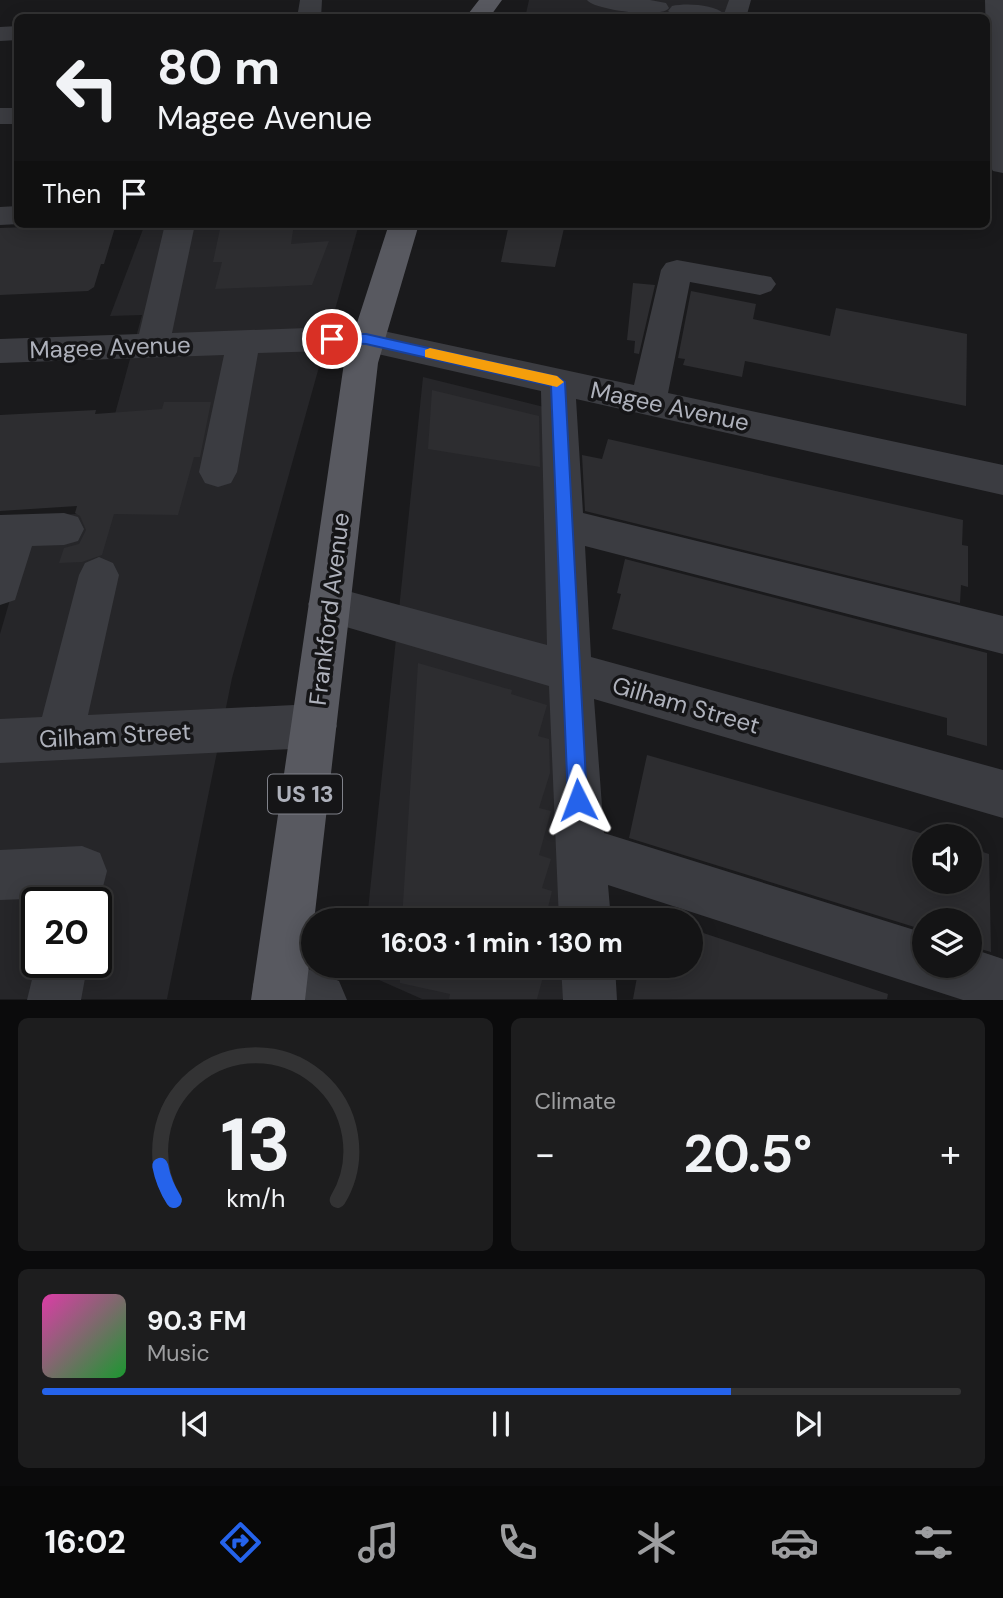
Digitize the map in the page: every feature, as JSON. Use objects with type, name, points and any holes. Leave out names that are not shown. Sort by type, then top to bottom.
[{"type":"main road","points":[[478,14],[491,0]]},
{"type":"main road","name":"Frankford Avenue","points":[[293,995],[314,726],[366,339],[403,228]]},
{"type":"street","points":[[999,0],[1003,165]]},
{"type":"street","points":[[588,3],[706,14]]},
{"type":"street","points":[[153,345],[179,228]]},
{"type":"street","points":[[648,401],[677,270],[760,284]]},
{"type":"street","name":"Magee Avenue","points":[[0,351],[366,339],[1003,480]]},
{"type":"street","points":[[218,472],[243,342]]},
{"type":"street","points":[[558,382],[570,672],[584,908]]},
{"type":"street","points":[[565,525],[1003,635]]},
{"type":"street","points":[[0,587],[8,531],[64,529]]},
{"type":"street","points":[[60,738],[99,575]]},
{"type":"street","name":"Gilham Street","points":[[329,604],[1003,794]]},
{"type":"street","name":"Gilham Street","points":[[0,741],[314,726]]},
{"type":"street","points":[[581,851],[912,956]]},
{"type":"street","points":[[0,875],[82,871],[78,887]]},
{"type":"street","points":[[54,999],[59,978]]},
{"type":"street","points":[[589,978],[590,999]]},
{"type":"street","points":[[979,978],[1003,986]]},
{"type":"shaded area","points":[[529,0],[733,0],[728,14],[526,14]]},
{"type":"shaded area","points":[[143,228],[358,228],[232,678],[167,999],[0,999],[0,634],[34,517],[88,513],[142,315],[110,316]]},
{"type":"shaded area","points":[[423,377],[548,408],[569,908],[368,908]]},
{"type":"shaded area","points":[[375,978],[572,978],[573,999],[422,999]]},
{"type":"building","points":[[0,228],[115,228],[104,264],[101,264],[94,287],[88,291],[0,295]]},
{"type":"building","points":[[220,228],[293,228],[291,244],[329,241],[312,285],[215,289],[222,262],[213,262]]},
{"type":"building","points":[[508,228],[564,228],[555,267],[501,262]]},
{"type":"building","points":[[633,283],[655,285],[639,354],[634,353],[635,341],[627,340]]},
{"type":"building","points":[[691,291],[756,304],[753,319],[830,336],[836,308],[967,334],[966,406],[745,361],[742,377],[683,365],[685,359],[678,358]]},
{"type":"building","points":[[432,390],[539,416],[540,467],[428,449]]},
{"type":"building","points":[[164,402],[211,402],[200,457],[194,457],[178,515],[114,514],[102,555],[82,562],[59,563],[64,548],[79,544],[86,530],[80,516],[75,513],[77,506],[0,511],[0,415],[96,410],[95,414],[162,409]]},
{"type":"building","points":[[608,439],[963,520],[962,545],[968,546],[968,587],[961,585],[960,603],[585,511],[582,455],[602,459]]},
{"type":"building","points":[[625,559],[987,653],[987,746],[947,735],[947,718],[612,629],[621,594],[617,593]]},
{"type":"building","points":[[418,663],[512,690],[511,694],[547,705],[538,736],[549,739],[550,773],[539,808],[551,811],[539,855],[551,859],[542,888],[552,891],[548,908],[403,908]]},
{"type":"building","points":[[647,755],[912,831],[912,894],[982,894],[982,852],[989,854],[991,952],[982,949],[982,908],[912,908],[912,926],[629,838]]},
{"type":"building","points":[[703,933],[888,994],[887,999],[633,999],[637,978],[703,978]]},
{"type":"building","points":[[400,978],[543,978],[537,999],[449,999],[450,994],[400,983]]},
{"type":"slow traffic","points":[[430,353],[557,382]]},
{"type":"route","points":[[332,339],[366,339],[558,382],[578,800]]}]
